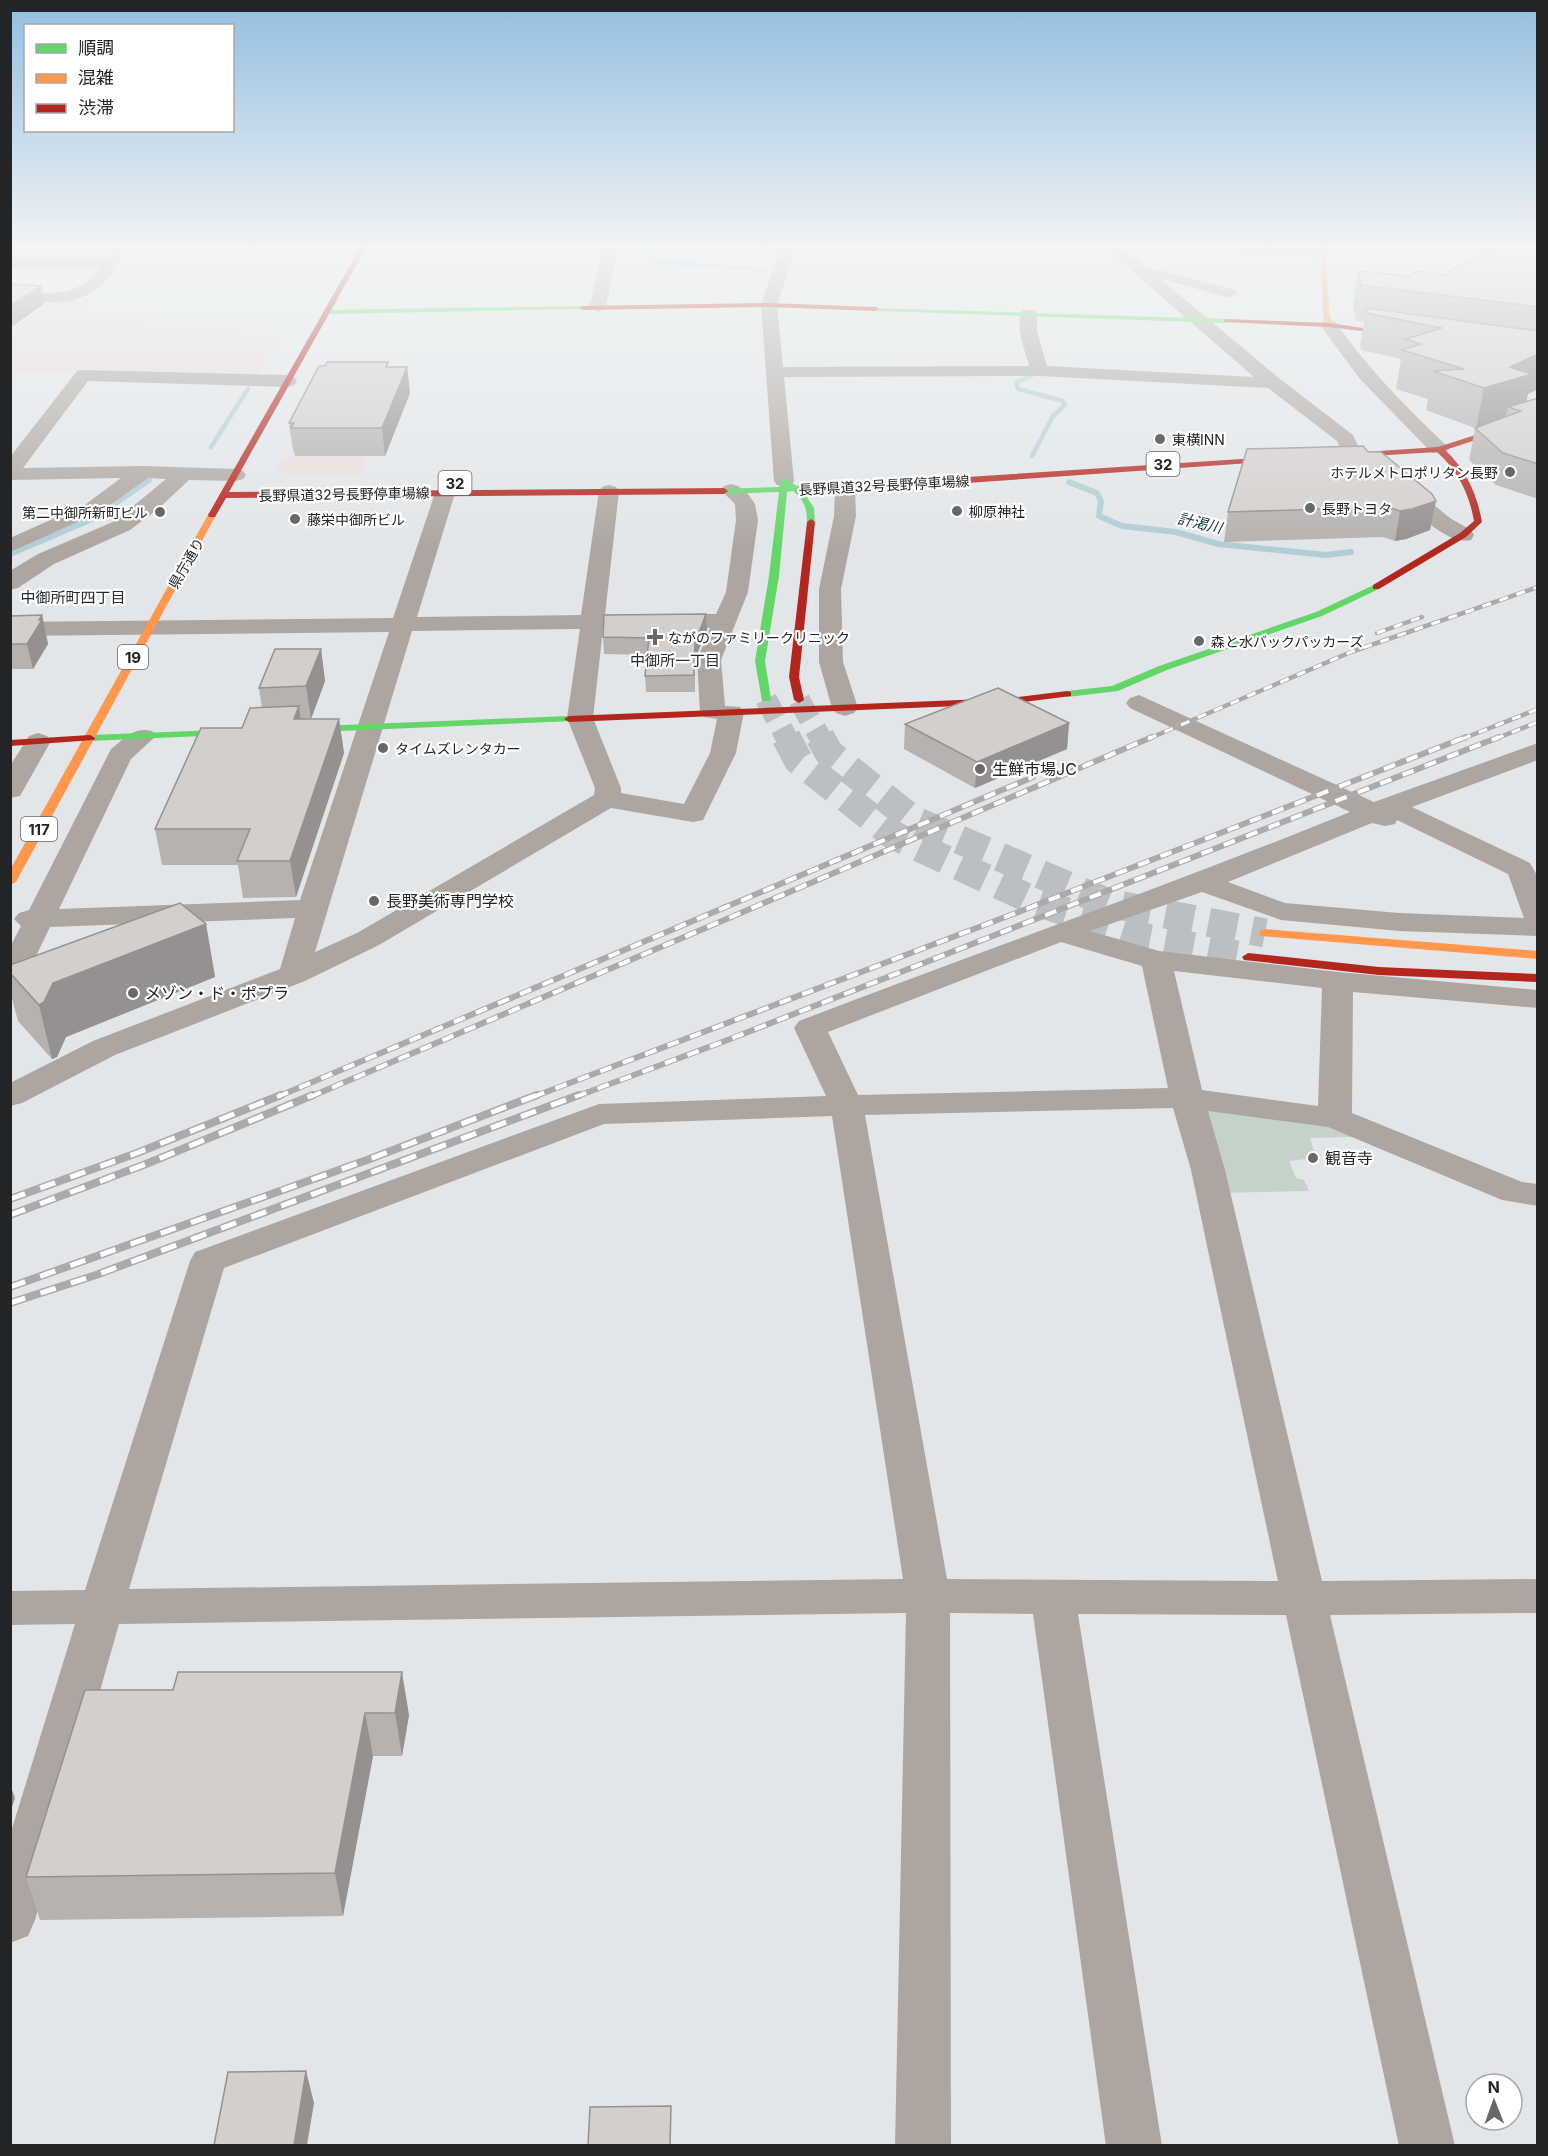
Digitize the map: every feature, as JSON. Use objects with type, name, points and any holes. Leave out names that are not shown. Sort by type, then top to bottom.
[{"type":"main road","name":"県庁通り","points":[[10,882],[148,628],[306,347]]},
{"type":"main road","points":[[1434,444],[1538,403]]},
{"type":"main road","points":[[1324,452],[1475,439],[1538,417]]},
{"type":"main road","points":[[276,730],[1009,701],[1114,689],[1163,668],[1319,614],[1378,586],[1463,535],[1478,522],[1477,509],[1461,473],[1449,456],[1434,444]]},
{"type":"main road","name":"長野県道32号長野停車場線","points":[[230,485],[445,493],[731,490],[788,487],[932,475],[1199,451],[1297,453],[926,483],[845,487],[788,487],[230,485]]},
{"type":"main road","points":[[766,699],[760,661],[788,487],[807,497],[812,511],[794,677],[799,700]]},
{"type":"main road","points":[[10,742],[252,731]]},
{"type":"main road","points":[[1265,933],[1538,955]]},
{"type":"main road","points":[[1248,957],[1379,971],[1538,978]]},
{"type":"street","points":[[773,347],[788,487]]},
{"type":"street","points":[[1033,347],[1040,371]]},
{"type":"street","points":[[1231,347],[1273,383],[1346,439],[1356,451],[1442,523],[1463,535]]},
{"type":"street","points":[[1344,347],[1356,363],[1434,444]]},
{"type":"street","points":[[775,372],[1040,371],[1273,383]]},
{"type":"street","points":[[10,472],[83,375],[288,381]]},
{"type":"street","points":[[10,472],[184,474],[230,485]]},
{"type":"street","points":[[10,546],[93,508],[143,472]]},
{"type":"street","points":[[10,583],[26,569],[112,531],[135,518],[184,474]]},
{"type":"street","points":[[845,487],[845,516],[830,589],[831,662],[845,708]]},
{"type":"street","points":[[10,1096],[104,1048],[294,974],[378,933],[607,799],[693,814],[723,753],[722,712],[709,660],[737,592],[747,520],[745,504],[731,490]]},
{"type":"street","points":[[607,799],[608,788],[580,718],[609,491]]},
{"type":"street","points":[[294,974],[312,908],[445,493]]},
{"type":"street","points":[[10,629],[725,621]]},
{"type":"street","points":[[1139,703],[1520,869],[1538,916]]},
{"type":"street","points":[[10,979],[34,919],[120,755],[143,736]]},
{"type":"street","points":[[10,790],[38,741]]},
{"type":"street","points":[[923,2145],[928,1596],[847,1106],[810,1028],[1060,932],[1390,813],[1533,757]]},
{"type":"street","points":[[1459,853],[1500,859]]},
{"type":"street","points":[[1202,882],[1281,911],[1399,922],[1538,927]]},
{"type":"street","points":[[34,919],[312,908]]},
{"type":"street","points":[[1060,932],[1156,960],[1338,981],[1538,999]]},
{"type":"street","points":[[1156,960],[1187,1098],[1208,1170],[1427,2145]]},
{"type":"street","points":[[1335,1118],[1338,981]]},
{"type":"street","points":[[10,1920],[102,1607],[208,1261],[599,1114],[1187,1098],[1335,1118],[1515,1192],[1538,1195]]},
{"type":"street","points":[[10,1608],[928,1596],[1305,1598],[1538,1596]]},
{"type":"street","points":[[1053,1596],[1134,2145]]},
{"type":"shaded area","points":[[11,347],[276,347],[257,377],[11,371]]},
{"type":"shaded area","points":[[283,457],[366,457],[359,475],[289,475],[276,469]]},
{"type":"shaded area","points":[[1203,1108],[1334,1125],[1352,1137],[1310,1138],[1316,1158],[1289,1161],[1296,1178],[1304,1180],[1309,1191],[1218,1193]]},
{"type":"building","points":[[1413,347],[1538,347],[1538,354],[1510,367],[1532,374],[1484,388],[1433,371],[1464,369],[1402,350]]},
{"type":"building","points":[[327,362],[388,362],[386,367],[407,367],[382,428],[291,428],[294,423],[289,423],[319,366],[325,366]]},
{"type":"building","points":[[1538,398],[1538,464],[1503,453],[1475,428],[1521,411],[1508,407]]},
{"type":"building","points":[[1363,446],[1368,452],[1381,452],[1432,494],[1436,501],[1400,511],[1388,507],[1228,512],[1247,449]]},
{"type":"building","points":[[706,614],[695,643],[694,675],[645,676],[649,638],[603,637],[604,615]]},
{"type":"building","points":[[42,615],[39,620],[42,620],[27,644],[10,644],[10,616]]},
{"type":"building","points":[[275,649],[321,649],[306,686],[259,688]]},
{"type":"building","points":[[998,688],[1069,723],[977,762],[905,724]]},
{"type":"building","points":[[299,706],[294,719],[339,719],[290,861],[237,861],[250,829],[155,829],[201,728],[242,728],[250,708]]},
{"type":"building","points":[[180,903],[206,924],[53,983],[44,1002],[39,1005],[10,973],[10,965]]},
{"type":"building","points":[[178,1672],[402,1672],[395,1713],[365,1713],[335,1873],[26,1877],[85,1690],[173,1690]]},
{"type":"building","points":[[306,2071],[294,2145],[214,2145],[228,2072]]},
{"type":"building","points":[[671,2106],[670,2145],[588,2145],[590,2107]]},
{"type":"waterway","name":"計渇川","points":[[1032,456],[1053,416],[1065,405],[1063,401],[1018,389],[1016,383],[1034,374]]},
{"type":"waterway","points":[[211,447],[248,389]]},
{"type":"waterway","points":[[10,554],[92,519],[149,480]]},
{"type":"waterway","name":"計渇川","points":[[1069,482],[1097,493],[1101,501],[1099,516],[1122,526],[1176,532],[1218,544],[1326,555],[1351,552]]},
{"type":"tunnel","points":[[766,699],[787,739]]},
{"type":"tunnel","points":[[799,700],[821,739]]},
{"type":"tunnel","points":[[786,737],[798,760],[893,835],[1034,901],[1146,938],[1248,957]]},
{"type":"tunnel","points":[[820,737],[829,753],[913,820],[1108,903],[1265,933]]},
{"type":"railway","points":[[1148,739],[1351,652],[1538,587]]},
{"type":"railway","points":[[1377,633],[1422,617]]},
{"type":"railway","points":[[1462,739],[1538,709]]},
{"type":"railway","points":[[1495,739],[1538,722]]},
{"type":"railway","points":[[310,1097],[1152,737]]},
{"type":"railway","points":[[533,1097],[1021,911],[1466,737]]},
{"type":"railway","points":[[575,1097],[725,1041],[1499,737]]},
{"type":"railway","points":[[277,1097],[1033,777]]},
{"type":"railway","points":[[10,1199],[137,1153],[281,1095]]},
{"type":"railway","points":[[10,1215],[146,1164],[313,1095]]},
{"type":"railway","points":[[10,1287],[367,1160],[537,1095]]},
{"type":"railway","points":[[10,1303],[96,1275],[579,1095]]},
{"type":"traffic: fast","points":[[724,491],[856,487],[967,480]]},
{"type":"traffic: fast","points":[[766,699],[760,661],[774,576],[784,481],[805,497],[810,508],[811,522]]},
{"type":"traffic: fast","points":[[1067,694],[1114,689],[1163,668],[1319,614],[1376,587]]},
{"type":"traffic: fast","points":[[295,730],[569,719]]},
{"type":"traffic: fast","points":[[90,738],[243,732]]},
{"type":"traffic: slow","points":[[10,882],[212,515]]},
{"type":"traffic: slow","points":[[1265,933],[1538,955]]},
{"type":"traffic: jam","points":[[212,515],[307,347]]},
{"type":"traffic: jam","points":[[1338,456],[1439,449],[1538,417]]},
{"type":"traffic: jam","points":[[1376,587],[1463,535],[1478,522],[1466,482],[1454,464],[1439,449]]},
{"type":"traffic: jam","points":[[967,480],[1289,458]]},
{"type":"traffic: jam","points":[[224,495],[724,491]]},
{"type":"traffic: jam","points":[[799,700],[794,677],[811,522]]},
{"type":"traffic: jam","points":[[569,719],[1009,701],[1067,694]]},
{"type":"traffic: jam","points":[[10,743],[90,738]]},
{"type":"traffic: jam","points":[[1248,957],[1379,971],[1538,978]]},
{"type":"place","name":"東横INN","points":[[1160,439]]},
{"type":"place","name":"ホテルメトロポリタン長野","points":[[1510,472]]},
{"type":"place","name":"長野トヨタ","points":[[1310,508]]},
{"type":"place","name":"柳原神社","points":[[957,511]]},
{"type":"place","name":"第二中御所新町ビル","points":[[160,512]]},
{"type":"place","name":"藤栄中御所ビル","points":[[295,519]]},
{"type":"place","name":"ながのファミリークリニック","points":[[655,637]]},
{"type":"place","name":"森と水バックパッカーズ","points":[[1199,641]]},
{"type":"place","name":"タイムズレンタカー","points":[[383,748]]},
{"type":"place","name":"生鮮市場JC","points":[[980,769]]},
{"type":"place","name":"長野美術専門学校","points":[[374,901]]},
{"type":"place","name":"メゾン・ド・ポプラ","points":[[133,993]]},
{"type":"place","name":"観音寺","points":[[1313,1158]]},
{"type":"district","name":"中御所町四丁目","points":[[73,597]]},
{"type":"district","name":"中御所一丁目","points":[[675,660]]}]
